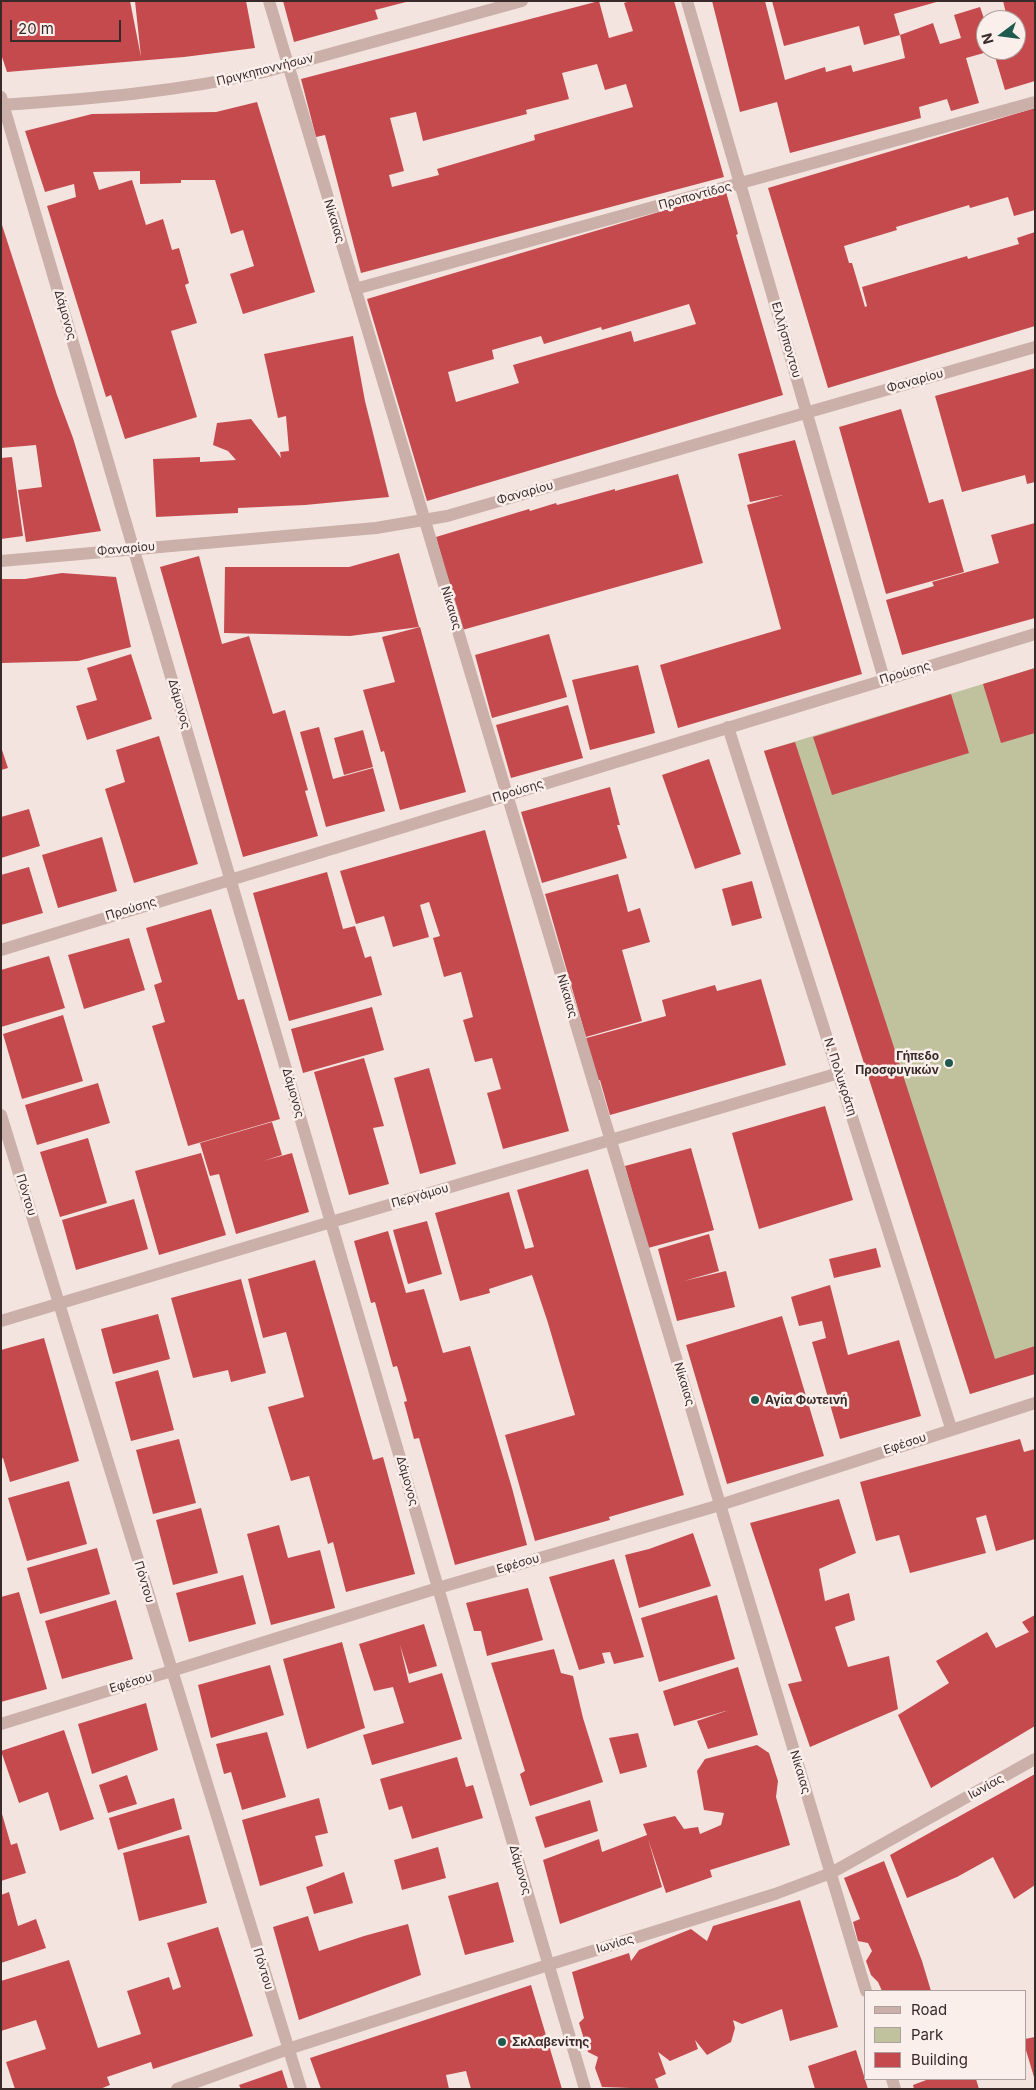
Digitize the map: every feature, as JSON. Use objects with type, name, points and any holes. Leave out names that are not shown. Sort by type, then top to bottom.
[{"type":"street","name":"Νίκαιας","points":[[269,1],[866,1990]]},
{"type":"street","name":"Πριγκηποννήσων","points":[[2,102],[164,91],[231,80],[522,1]]},
{"type":"street","name":"Ελλήσποντου","points":[[687,1],[884,679]]},
{"type":"street","name":"Δάμονος","points":[[2,102],[585,2089]]},
{"type":"street","name":"Προποντίδος","points":[[355,288],[1035,102]]},
{"type":"street","name":"Φαναρίου","points":[[1,560],[376,528],[447,516],[1035,347]]},
{"type":"street","name":"Προύσης","points":[[1,950],[230,878],[1035,634]]},
{"type":"street","name":"Ν. Πολυκράτη","points":[[728,727],[951,1428]]},
{"type":"street","name":"Περγάμου","points":[[1,1321],[839,1073]]},
{"type":"street","name":"Πόντου","points":[[1,1115],[301,2089]]},
{"type":"street","name":"Εφέσου","points":[[1,1724],[438,1588],[720,1505],[951,1428],[1035,1403]]},
{"type":"street","name":"Ιωνίας","points":[[177,2089],[288,2049],[775,1894],[831,1873],[1035,1759]]},
{"type":"green space","name":"Γήπεδο Προσφυγικών","points":[[1035,668],[1035,1374],[970,1394],[764,751]]},
{"type":"building","points":[[1,1],[130,1],[141,57],[135,1],[246,1],[255,48],[184,57],[7,72],[1,54]]},
{"type":"building","points":[[283,1],[406,2],[375,10],[378,19],[294,42]]},
{"type":"building","points":[[599,1],[609,38],[633,31],[624,3],[630,1],[674,1],[724,177],[361,273],[325,135],[316,137],[301,79]],"holes":[[[597,64],[605,90],[626,84],[633,107],[534,135],[535,140],[437,169],[439,175],[392,187],[389,175],[404,171],[390,118],[416,112],[423,141],[527,114],[526,110],[569,99],[562,73]]]},
{"type":"building","points":[[712,1],[765,1],[785,80],[825,67],[826,72],[851,65],[853,72],[905,58],[900,35],[933,23],[940,44],[961,38],[954,15],[980,7],[981,10],[976,10],[976,55],[966,58],[979,103],[951,111],[947,99],[919,107],[921,118],[790,153],[777,102],[740,112]]},
{"type":"building","points":[[772,1],[940,1],[894,14],[900,35],[864,45],[859,26],[784,46]]},
{"type":"building","points":[[1003,1],[1035,1],[1035,81],[1005,90],[996,60],[1026,60],[1026,10],[1005,10]]},
{"type":"building","points":[[257,102],[315,292],[243,314],[230,274],[254,266],[243,230],[231,234],[215,180],[181,180],[181,183],[140,184],[140,171],[93,172],[99,190],[132,180],[146,225],[163,219],[172,250],[179,248],[189,283],[185,285],[197,323],[171,331],[197,417],[125,439],[111,395],[106,397],[47,206],[76,197],[74,184],[45,192],[25,131],[92,114],[216,112]]},
{"type":"building","points":[[1035,108],[1035,210],[1014,216],[1008,197],[970,208],[969,205],[896,227],[897,230],[844,246],[849,263],[852,263],[865,307],[867,306],[862,287],[967,256],[968,259],[1019,244],[1017,238],[1035,232],[1035,326],[828,388],[768,188]]},
{"type":"building","points":[[726,192],[738,234],[736,235],[783,395],[427,501],[367,299]],"holes":[[[689,304],[696,324],[634,342],[631,331],[513,365],[519,383],[456,402],[448,372],[494,359],[492,350],[541,336],[544,344],[601,327],[602,330]]]},
{"type":"building","points":[[1,222],[57,395],[73,438],[101,531],[26,542],[18,490],[42,487],[36,445],[1,448]]},
{"type":"building","points":[[353,336],[365,401],[389,497],[305,505],[238,508],[238,513],[156,517],[153,459],[200,457],[200,462],[236,460],[228,451],[213,445],[217,423],[251,419],[281,458],[280,452],[289,451],[286,416],[278,418],[264,354]]},
{"type":"building","points":[[1035,368],[1035,482],[1027,484],[1025,475],[962,492],[935,396]]},
{"type":"building","points":[[901,409],[929,503],[943,499],[964,572],[886,594],[839,427]]},
{"type":"building","points":[[795,440],[862,674],[678,728],[660,665],[781,629],[747,505],[783,495],[750,502],[738,454]]},
{"type":"building","points":[[12,457],[23,536],[1,539],[1,458]]},
{"type":"building","points":[[678,474],[703,563],[462,630],[436,537],[529,509],[530,511],[556,503],[557,505]]},
{"type":"building","points":[[1035,523],[1035,618],[902,655],[886,600],[934,586],[932,582],[999,563],[991,535]]},
{"type":"building","points":[[399,553],[419,627],[350,636],[224,633],[225,567],[349,567]]},
{"type":"building","points":[[199,556],[222,644],[249,636],[273,714],[285,710],[308,790],[305,791],[318,836],[243,857],[160,567]]},
{"type":"building","points":[[62,573],[116,577],[131,647],[78,661],[1,663],[1,579],[25,579]]},
{"type":"building","points":[[420,627],[466,792],[400,810],[384,751],[381,752],[363,690],[395,682],[382,637]]},
{"type":"building","points":[[549,634],[567,697],[492,718],[475,655]]},
{"type":"building","points":[[131,654],[152,719],[87,740],[76,706],[97,700],[87,668]]},
{"type":"building","points":[[638,665],[655,733],[590,750],[572,680]]},
{"type":"building","points":[[1035,668],[1035,733],[1001,743],[983,684]]},
{"type":"building","points":[[951,694],[969,753],[832,795],[813,737]]},
{"type":"building","points":[[568,705],[583,758],[511,778],[496,725]]},
{"type":"building","points":[[319,727],[333,779],[373,768],[385,811],[326,827],[300,732]]},
{"type":"building","points":[[363,730],[373,767],[344,775],[334,738]]},
{"type":"building","points":[[159,736],[198,864],[134,883],[105,789],[125,782],[116,750]]},
{"type":"building","points":[[795,742],[995,1359],[1035,1346],[1035,1374],[970,1394],[764,751]]},
{"type":"building","points":[[1,747],[8,768],[1,770]]},
{"type":"building","points":[[709,759],[741,854],[695,869],[662,775]]},
{"type":"building","points":[[610,787],[620,825],[617,825],[627,858],[542,883],[521,812]]},
{"type":"building","points":[[29,809],[40,846],[1,858],[1,817]]},
{"type":"building","points":[[485,830],[569,1131],[503,1149],[487,1093],[501,1089],[492,1058],[475,1062],[463,1020],[473,1017],[461,972],[444,977],[433,938],[440,936],[429,902],[420,905],[429,937],[393,947],[384,916],[356,924],[340,871]]},
{"type":"building","points":[[102,837],[117,891],[58,908],[42,855]]},
{"type":"building","points":[[29,867],[43,913],[1,925],[1,875]]},
{"type":"building","points":[[327,872],[343,929],[355,926],[365,958],[371,956],[382,995],[289,1021],[253,893]]},
{"type":"building","points":[[618,874],[628,912],[640,908],[650,942],[622,950],[642,1021],[586,1037],[545,894]]},
{"type":"building","points":[[752,881],[762,918],[732,926],[722,889]]},
{"type":"building","points":[[211,909],[238,1000],[244,999],[280,1119],[188,1146],[152,1026],[165,1022],[154,985],[162,982],[146,928]]},
{"type":"building","points":[[129,938],[145,990],[84,1009],[68,955]]},
{"type":"building","points":[[49,956],[65,1008],[1,1027],[1,970]]},
{"type":"building","points":[[761,979],[786,1065],[610,1115],[600,1080],[595,1081],[583,1039],[666,1016],[662,1000],[715,985],[717,991]]},
{"type":"building","points":[[372,1007],[384,1050],[303,1073],[291,1029]]},
{"type":"building","points":[[63,1015],[83,1081],[22,1099],[3,1034]]},
{"type":"building","points":[[364,1058],[384,1126],[373,1128],[389,1184],[349,1195],[314,1072]]},
{"type":"building","points":[[429,1068],[456,1164],[420,1174],[394,1078]]},
{"type":"building","points":[[98,1083],[110,1123],[37,1145],[25,1105]]},
{"type":"building","points":[[825,1106],[853,1200],[759,1229],[732,1133]]},
{"type":"building","points":[[272,1122],[282,1155],[263,1161],[292,1153],[309,1212],[236,1234],[219,1174],[210,1176],[200,1143]]},
{"type":"building","points":[[88,1138],[107,1203],[60,1217],[40,1152]]},
{"type":"building","points":[[691,1148],[714,1230],[648,1248],[625,1166]]},
{"type":"building","points":[[201,1153],[226,1235],[159,1255],[135,1171]]},
{"type":"building","points":[[588,1169],[684,1495],[609,1517],[610,1520],[535,1541],[505,1435],[575,1415],[548,1323],[532,1275],[489,1289],[490,1293],[460,1301],[435,1213],[509,1192],[525,1249],[534,1247],[517,1190]]},
{"type":"building","points":[[134,1199],[148,1249],[76,1270],[62,1220]]},
{"type":"building","points":[[427,1221],[442,1274],[408,1284],[393,1230]]},
{"type":"building","points":[[388,1231],[406,1293],[424,1289],[443,1353],[470,1346],[527,1545],[455,1565],[419,1438],[414,1439],[404,1402],[407,1401],[397,1366],[393,1367],[375,1302],[371,1303],[354,1241]]},
{"type":"building","points":[[709,1234],[719,1271],[684,1281],[726,1271],[735,1307],[677,1321],[658,1249]]},
{"type":"building","points":[[876,1248],[881,1267],[834,1278],[829,1259]]},
{"type":"building","points":[[315,1260],[373,1460],[383,1457],[415,1574],[346,1592],[333,1542],[328,1544],[309,1476],[291,1481],[268,1407],[304,1397],[286,1332],[263,1338],[248,1279]]},
{"type":"building","points":[[241,1279],[266,1373],[231,1382],[228,1370],[193,1378],[171,1298]]},
{"type":"building","points":[[830,1285],[848,1355],[899,1340],[921,1416],[840,1439],[812,1342],[826,1338],[822,1321],[799,1326],[791,1297]]},
{"type":"building","points":[[158,1314],[170,1359],[113,1374],[101,1329]]},
{"type":"building","name":"Αγία Φωτεινή","points":[[782,1316],[824,1456],[727,1484],[686,1345]]},
{"type":"building","points":[[44,1338],[79,1461],[10,1482],[3,1458],[1,1459],[1,1350]]},
{"type":"building","points":[[158,1370],[174,1430],[131,1441],[115,1382]]},
{"type":"building","points":[[179,1439],[196,1503],[153,1514],[136,1450]]},
{"type":"building","points":[[1020,1439],[1024,1452],[1035,1449],[1035,1539],[996,1551],[986,1515],[976,1518],[986,1553],[910,1573],[899,1535],[876,1541],[860,1482]]},
{"type":"building","points":[[69,1481],[87,1544],[27,1561],[8,1498]]},
{"type":"building","points":[[839,1499],[856,1553],[819,1569],[825,1601],[849,1593],[855,1620],[835,1627],[848,1667],[889,1656],[898,1709],[810,1747],[788,1684],[802,1681],[750,1523]]},
{"type":"building","points":[[201,1508],[218,1573],[173,1585],[156,1520]]},
{"type":"building","points":[[279,1525],[288,1558],[320,1550],[335,1608],[271,1625],[247,1534]]},
{"type":"building","points":[[693,1533],[711,1586],[639,1608],[625,1555],[649,1549]]},
{"type":"building","points":[[97,1548],[110,1594],[40,1614],[27,1568]]},
{"type":"building","points":[[614,1559],[644,1657],[614,1664],[610,1652],[602,1653],[605,1663],[579,1670],[549,1577]]},
{"type":"building","points":[[243,1575],[256,1624],[189,1642],[176,1593]]},
{"type":"building","points":[[528,1588],[543,1640],[487,1656],[481,1631],[474,1631],[466,1603]]},
{"type":"building","points":[[19,1592],[47,1689],[1,1702],[1,1597]]},
{"type":"building","points":[[717,1595],[735,1659],[659,1682],[641,1618]]},
{"type":"building","points":[[116,1600],[133,1659],[62,1679],[45,1621]]},
{"type":"building","points":[[1035,1615],[1035,1726],[931,1788],[898,1715],[949,1683],[936,1661],[987,1632],[996,1648],[1029,1632],[1022,1622]]},
{"type":"building","points":[[424,1624],[437,1666],[409,1674],[400,1645],[409,1683],[442,1673],[462,1739],[372,1765],[363,1735],[404,1723],[393,1687],[374,1691],[359,1644]]},
{"type":"building","points":[[342,1642],[365,1728],[307,1749],[283,1659]]},
{"type":"building","points":[[554,1649],[561,1673],[573,1676],[583,1718],[603,1782],[530,1806],[520,1774],[525,1771],[491,1663]]},
{"type":"building","points":[[270,1665],[284,1715],[211,1738],[198,1685]]},
{"type":"building","points":[[738,1667],[758,1735],[708,1749],[697,1721],[729,1710],[674,1726],[663,1691]]},
{"type":"building","points":[[146,1703],[158,1750],[92,1774],[78,1724]]},
{"type":"building","points":[[64,1730],[94,1819],[60,1831],[48,1792],[19,1803],[1,1751]]},
{"type":"building","points":[[267,1732],[286,1797],[242,1810],[231,1772],[224,1774],[216,1744]]},
{"type":"building","points":[[638,1733],[647,1767],[620,1774],[609,1738]]},
{"type":"building","points":[[757,1745],[769,1753],[778,1781],[776,1797],[790,1845],[710,1870],[712,1877],[666,1893],[648,1839],[662,1887],[560,1924],[543,1860],[599,1839],[602,1852],[647,1835],[643,1824],[675,1816],[684,1829],[698,1827],[700,1834],[721,1825],[724,1813],[704,1810],[697,1771],[705,1759]]},
{"type":"building","points":[[457,1757],[466,1787],[473,1785],[483,1818],[412,1839],[402,1806],[389,1810],[380,1779]]},
{"type":"building","points":[[1035,1774],[1035,1885],[1014,1899],[993,1857],[957,1877],[907,1898],[890,1855]]},
{"type":"building","points":[[127,1775],[137,1804],[108,1813],[99,1785]]},
{"type":"building","points":[[174,1798],[182,1829],[118,1850],[109,1818]]},
{"type":"building","points":[[319,1798],[328,1833],[315,1836],[323,1866],[260,1886],[242,1820]]},
{"type":"building","points":[[590,1800],[598,1831],[545,1848],[535,1817]]},
{"type":"building","points":[[2,1814],[11,1845],[17,1843],[26,1873],[1,1881]]},
{"type":"building","points":[[189,1835],[207,1903],[139,1921],[123,1853]]},
{"type":"building","points":[[438,1847],[446,1878],[402,1890],[394,1860]]},
{"type":"building","points":[[884,1861],[922,1961],[931,1990],[882,1990],[878,1982],[871,1975],[866,1961],[872,1951],[868,1943],[858,1941],[853,1922],[860,1919],[844,1878]]},
{"type":"building","points":[[344,1872],[353,1903],[314,1914],[306,1887]]},
{"type":"building","points":[[498,1882],[514,1942],[465,1955],[448,1896]]},
{"type":"building","points":[[9,1892],[18,1926],[36,1919],[46,1948],[1,1963],[1,1895]]},
{"type":"building","points":[[800,1900],[838,2027],[790,2041],[782,2009],[742,2024],[733,2020],[735,2028],[731,2042],[707,2055],[695,2040],[698,2049],[670,2061],[658,2052],[666,2074],[655,2079],[659,2089],[602,2087],[595,2068],[598,2057],[588,2052],[579,2023],[584,2018],[572,1972],[629,1953],[631,1961],[639,1950],[691,1929],[707,1941],[713,1926]]},
{"type":"building","points":[[308,1916],[319,1951],[408,1924],[421,1975],[299,2020],[273,1927]]},
{"type":"building","points":[[218,1927],[253,2036],[153,2069],[151,2062],[107,2077],[110,2085],[100,2089],[15,2089],[6,2062],[46,2049],[36,2020],[1,2031],[1,1981],[69,1960],[98,2048],[141,2034],[127,1991],[169,1977],[173,1990],[181,1987],[167,1943]]},
{"type":"building","points":[[531,1985],[562,2089],[471,2089],[466,2071],[446,2075],[449,2089],[321,2089],[310,2058]]},
{"type":"building","points":[[1035,2037],[1035,2077],[1026,2050],[1026,2039]]},
{"type":"building","points":[[856,2050],[868,2089],[815,2089],[808,2066]]},
{"type":"building","points":[[282,2070],[288,2089],[241,2089],[239,2085]]},
{"type":"building","points":[[926,2080],[976,2080],[979,2089],[914,2089],[913,2085]]},
{"type":"place","name":"Γήπεδο Προσφυγικών","points":[[949,1063]]},
{"type":"place","name":"Αγία Φωτεινή","points":[[755,1400]]},
{"type":"place","name":"Σκλαβενίτης","points":[[502,2042]]}]
